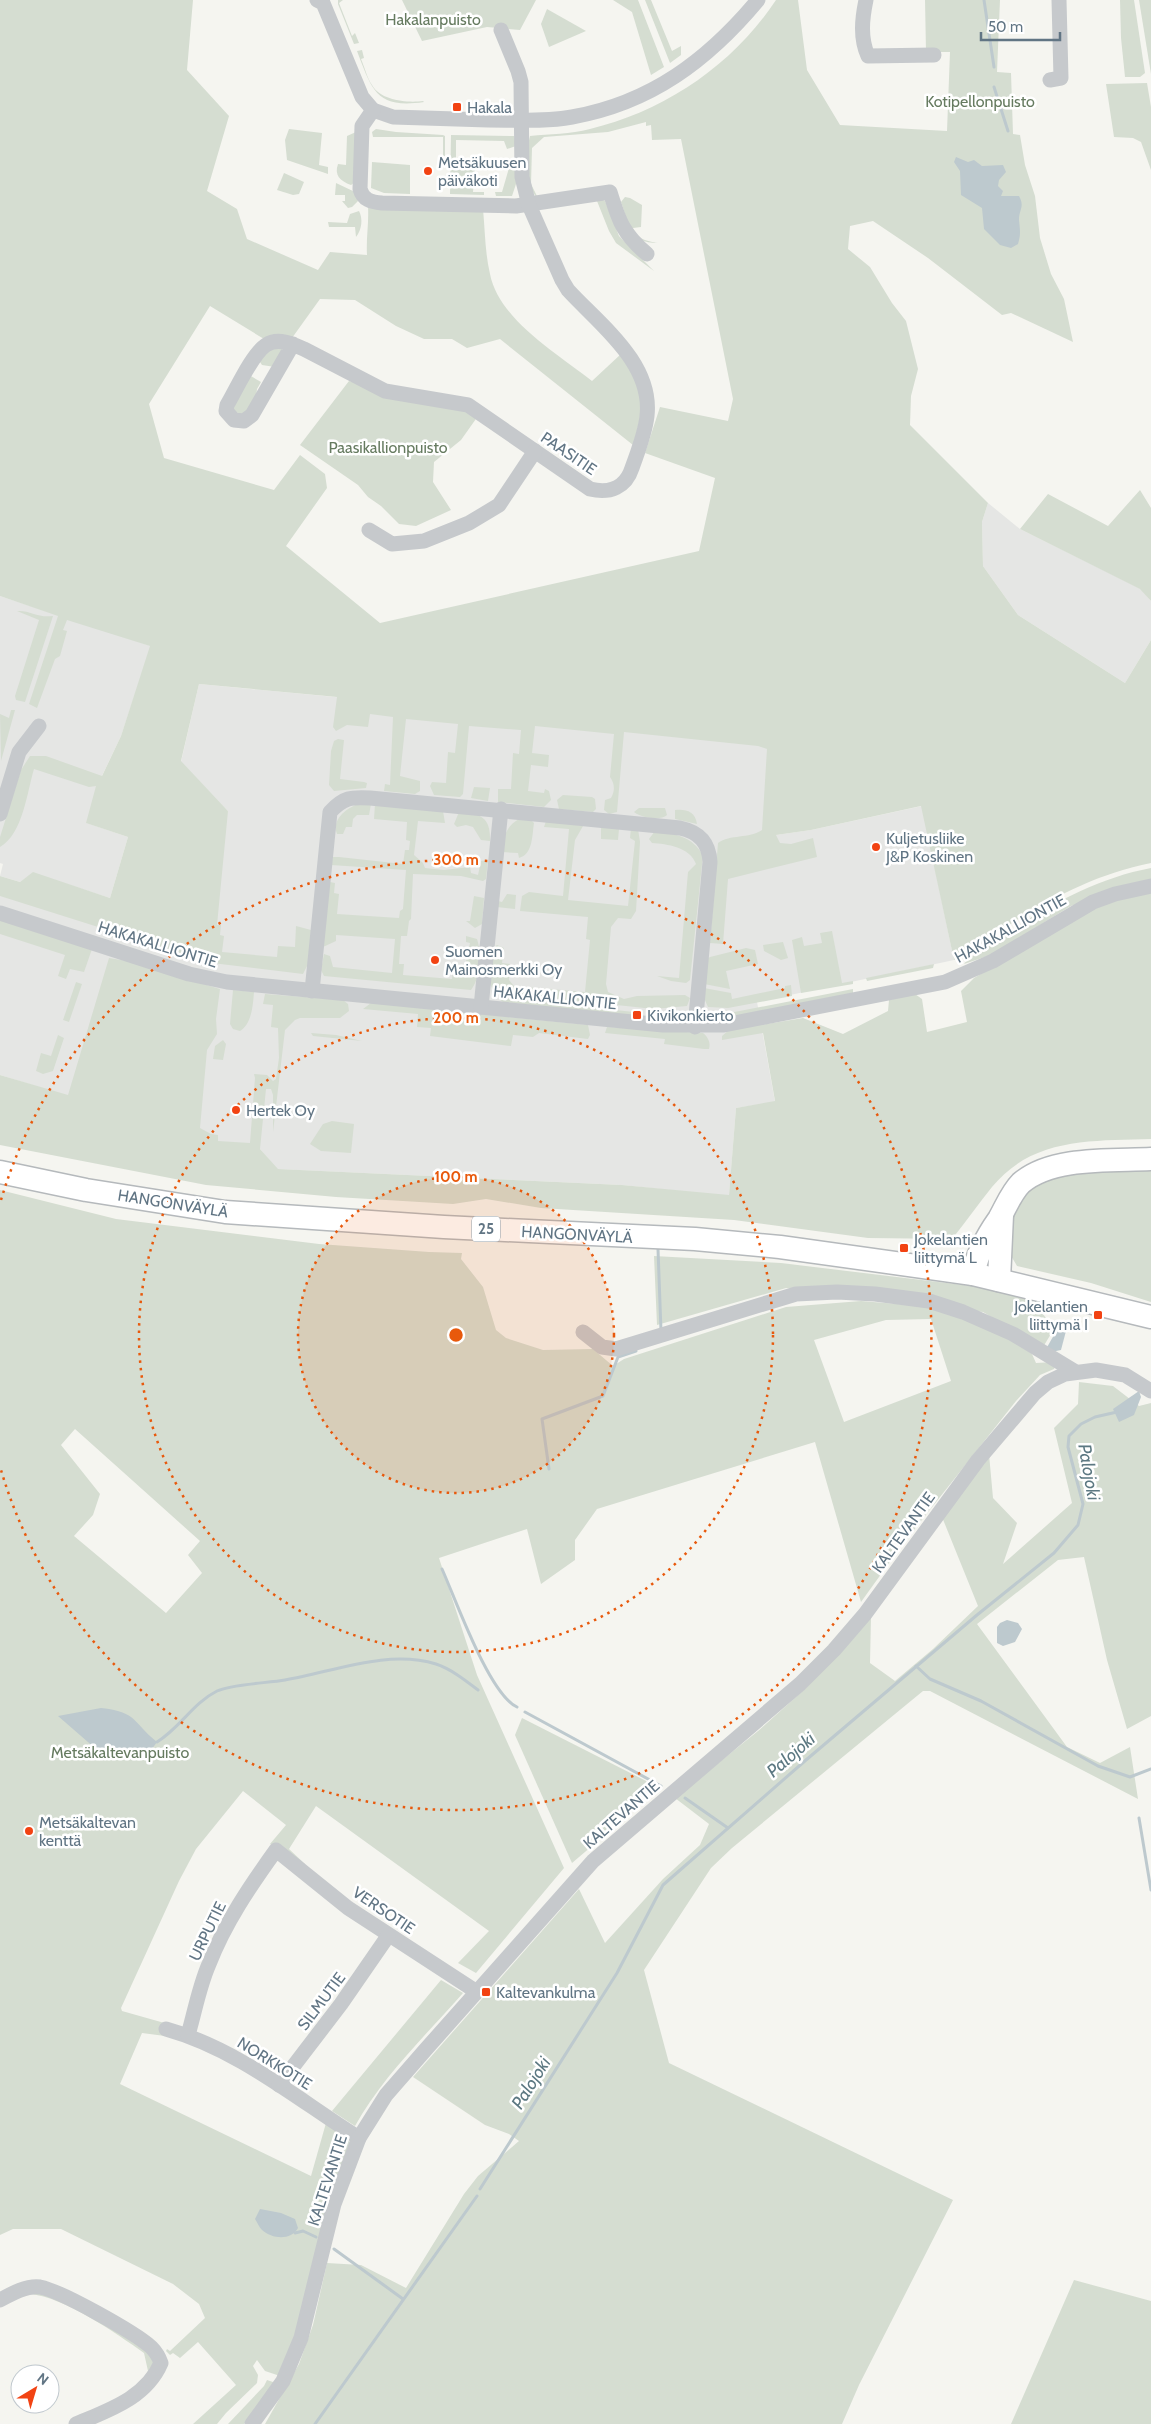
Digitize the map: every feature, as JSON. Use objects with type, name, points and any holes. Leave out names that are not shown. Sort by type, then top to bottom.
[{"type":"highway","points":[[973,1274],[976,1261],[1012,1194],[1022,1183],[1036,1173],[1084,1162],[1151,1159]]},
{"type":"highway","name":"HANGONVÄYLÄ","points":[[0,1172],[86,1190],[225,1212],[444,1228],[695,1239],[780,1247],[973,1274],[1151,1317]]},
{"type":"highway","points":[[999,1280],[1002,1214]]},
{"type":"street","points":[[317,0],[323,3],[362,97],[372,110],[393,117],[522,120],[571,117],[596,112],[654,89],[698,62],[714,48],[758,0]]},
{"type":"street","points":[[866,0],[863,16],[863,44],[868,56],[934,55]]},
{"type":"street","points":[[1050,80],[1061,78],[1059,0]]},
{"type":"street","name":"PAASITIE","points":[[293,344],[248,419],[238,422],[229,416],[226,411],[227,405],[258,353],[272,342],[293,344],[385,391],[468,404],[590,489],[598,491],[614,489],[627,480],[643,437],[647,414],[646,392],[630,357],[568,290],[557,270],[529,204],[522,177],[522,120],[518,71],[501,30]]},
{"type":"street","points":[[372,110],[362,126],[360,189],[363,197],[367,200],[382,203],[529,204],[610,192],[623,229],[629,239],[647,254]]},
{"type":"street","points":[[369,530],[392,544],[424,541],[469,523],[499,505],[536,451]]},
{"type":"street","points":[[0,814],[19,752],[39,726]]},
{"type":"street","points":[[312,991],[330,812],[340,801],[354,797],[501,809],[680,828],[701,837],[710,851],[710,862],[695,1027]]},
{"type":"street","points":[[481,1007],[501,809]]},
{"type":"street","name":"HAKAKALLIONTIE","points":[[0,913],[188,974],[227,982],[663,1026],[695,1027],[744,1023],[945,982],[993,961],[1093,902],[1115,894],[1151,886]]},
{"type":"street","points":[[583,1332],[602,1347],[616,1349],[796,1294],[837,1292],[875,1294],[928,1301],[979,1318],[1013,1334],[1074,1371]]},
{"type":"street","name":"KALTEVANTIE","points":[[252,2424],[283,2381],[301,2338],[334,2204],[359,2138],[386,2095],[593,1861],[800,1684],[834,1650],[865,1614],[978,1460],[1015,1414],[1048,1382],[1074,1371],[1096,1370],[1125,1375],[1151,1391]]},
{"type":"street","name":"VERSOTIE","points":[[276,1850],[348,1908],[388,1936],[477,1992]]},
{"type":"street","name":"URPUTIE","points":[[188,2035],[200,1989],[217,1945],[242,1898],[276,1850]]},
{"type":"street","name":"SILMUTIE","points":[[279,2085],[342,2004],[388,1936]]},
{"type":"street","name":"NORKKOTIE","points":[[166,2029],[188,2035],[237,2059],[359,2138]]},
{"type":"street","points":[[0,2300],[28,2288],[39,2287],[47,2289],[106,2318],[151,2346],[158,2354],[161,2363],[154,2378],[145,2388],[121,2404],[76,2424]]},
{"type":"shaded area","points":[[956,157],[968,162],[974,160],[982,166],[1003,165],[1006,172],[999,180],[998,186],[1003,191],[1001,196],[1019,196],[1022,203],[1019,216],[1020,235],[1018,244],[1011,248],[1000,245],[984,229],[982,208],[961,195],[960,171],[954,162]]},
{"type":"shaded area","points":[[988,503],[1020,529],[1141,589],[1151,601],[1151,640],[1125,683],[1018,615],[983,566],[982,522]]},
{"type":"shaded area","points":[[0,596],[151,646],[121,736],[97,786],[87,823],[128,837],[110,898],[33,873],[20,882],[0,876],[3,864],[0,863]]},
{"type":"shaded area","points":[[199,684],[773,739],[776,835],[811,830],[922,806],[954,960],[757,1002],[775,1102],[736,1108],[729,1196],[622,1185],[277,1169],[260,1149],[190,1144],[68,1096],[0,1075],[0,892],[116,930],[228,811],[181,762]]},
{"type":"shaded area","points":[[1058,1328],[1066,1331],[1061,1350],[1051,1352],[1046,1349]]},
{"type":"shaded area","points":[[1139,1391],[1141,1397],[1134,1415],[1119,1422],[1113,1409]]},
{"type":"shaded area","points":[[1007,1620],[1018,1623],[1022,1629],[1015,1642],[1003,1646],[997,1643],[997,1627],[1000,1623]]},
{"type":"shaded area","points":[[101,1708],[122,1712],[134,1719],[157,1742],[149,1753],[114,1754],[96,1749],[58,1716]]},
{"type":"shaded area","points":[[260,2209],[281,2213],[295,2219],[298,2228],[286,2237],[276,2237],[266,2233],[255,2219]]},
{"type":"green space","name":"Kotipellonpuisto","points":[[0,0],[193,0],[187,70],[229,116],[207,191],[237,209],[247,239],[318,270],[330,252],[367,255],[368,207],[483,209],[490,274],[496,291],[517,321],[547,347],[592,381],[621,354],[634,378],[640,398],[640,418],[633,445],[500,339],[467,348],[452,339],[424,339],[396,326],[355,300],[320,299],[292,338],[264,339],[210,306],[149,404],[164,458],[274,490],[300,455],[325,474],[327,488],[286,546],[380,623],[699,551],[715,478],[645,453],[660,407],[728,421],[733,399],[681,139],[652,140],[651,125],[646,126],[646,122],[608,132],[544,137],[532,148],[531,184],[538,198],[534,193],[531,186],[529,178],[527,159],[530,136],[590,129],[618,121],[670,97],[718,65],[759,23],[776,0],[798,0],[807,70],[840,125],[947,131],[950,52],[926,52],[925,0],[1000,0],[997,72],[1011,73],[1013,134],[1020,135],[1025,165],[1035,196],[1040,238],[1051,274],[1064,299],[1073,342],[1011,313],[1002,315],[928,258],[873,221],[850,226],[848,249],[870,267],[892,303],[906,321],[918,369],[911,396],[910,425],[988,503],[982,522],[983,566],[1018,615],[1125,683],[1151,640],[1151,863],[1125,869],[1075,888],[1029,913],[962,957],[954,960],[921,806],[811,830],[776,835],[780,843],[791,844],[813,838],[817,857],[728,879],[723,944],[710,943],[718,843],[728,838],[751,835],[762,830],[767,749],[758,746],[624,732],[617,812],[609,814],[604,810],[605,800],[611,798],[614,790],[610,777],[614,734],[535,726],[532,753],[549,755],[548,767],[531,765],[528,791],[544,793],[545,789],[549,791],[551,800],[544,807],[498,802],[498,789],[511,789],[513,753],[519,754],[521,730],[469,726],[463,794],[460,797],[434,795],[430,786],[432,782],[446,783],[448,752],[455,753],[458,724],[406,719],[400,776],[420,781],[420,791],[415,794],[384,791],[385,784],[390,785],[393,717],[370,714],[368,727],[347,725],[336,731],[333,727],[337,697],[199,684],[181,761],[228,811],[217,925],[221,925],[220,935],[224,936],[222,952],[277,957],[278,946],[295,947],[296,926],[311,930],[308,964],[303,974],[212,963],[0,896],[0,876],[20,882],[33,872],[110,898],[128,837],[86,823],[96,786],[89,787],[34,769],[23,812],[14,833],[0,847],[0,837],[21,770],[30,756],[46,756],[102,776],[121,736],[150,646],[67,620],[63,630],[67,631],[60,656],[55,659],[37,708],[29,704],[58,616],[0,596]]},
{"type":"green space","points":[[338,0],[343,0],[339,3],[352,36],[355,33],[359,43],[354,44],[338,4]]},
{"type":"green space","name":"Hakalanpuisto","points":[[402,0],[536,0],[520,30],[487,27],[422,41]]},
{"type":"green space","points":[[613,0],[638,0],[664,67],[651,75],[632,12]]},
{"type":"green space","points":[[645,0],[651,0],[672,51],[681,46],[681,55],[670,63]]},
{"type":"green space","points":[[1120,0],[1134,0],[1145,73],[1140,77],[1125,77]]},
{"type":"green space","points":[[1139,0],[1151,0],[1151,74]]},
{"type":"green space","points":[[547,9],[586,31],[549,47],[541,24]]},
{"type":"green space","points":[[362,50],[364,58],[361,59],[369,79],[376,90],[382,95],[395,100],[424,102],[408,103],[395,102],[378,94],[372,86],[367,76],[357,51]]},
{"type":"green space","points":[[1147,83],[1151,107],[1151,170],[1141,142],[1133,138],[1114,137],[1106,84]]},
{"type":"green space","points":[[289,129],[322,133],[319,165],[328,167],[328,174],[287,160],[285,140]]},
{"type":"green space","points":[[376,129],[443,135],[445,136],[445,156],[443,156],[443,137],[373,137],[372,132]]},
{"type":"green space","points":[[356,132],[355,182],[351,185],[339,177],[337,168],[338,164],[346,165],[347,136]]},
{"type":"green space","points":[[451,135],[514,136],[516,146],[507,149],[504,141],[456,140],[456,167],[475,168],[473,192],[484,192],[484,195],[450,194]]},
{"type":"green space","points":[[509,158],[516,163],[516,184],[512,196],[496,196],[495,192],[502,192],[509,168],[500,166],[500,164]]},
{"type":"green space","points":[[372,162],[410,165],[410,194],[384,193],[371,188]]},
{"type":"green space","points":[[284,173],[304,182],[299,194],[293,195],[277,190]]},
{"type":"green space","points":[[336,183],[355,192],[358,201],[352,207],[348,208],[342,201],[345,201],[345,195],[335,195]]},
{"type":"green space","points":[[625,197],[642,205],[641,227],[633,228],[637,235],[650,242],[658,243],[648,242],[641,240],[632,232],[621,202]]},
{"type":"green space","points":[[601,199],[605,201],[619,236],[654,271],[616,243],[597,201]]},
{"type":"green space","points":[[359,211],[361,224],[360,231],[356,237],[355,227],[329,227],[328,222],[347,223],[350,214]]},
{"type":"green space","points":[[283,346],[275,367],[262,365],[260,362],[264,350]]},
{"type":"green space","points":[[249,375],[261,382],[257,389],[256,398],[242,417],[231,407]]},
{"type":"green space","name":"Paasikallionpuisto","points":[[349,381],[451,406],[478,416],[461,440],[434,462],[433,482],[451,510],[416,526],[399,524],[381,506],[368,497],[358,485],[300,445]]},
{"type":"green space","points":[[1140,490],[1151,508],[1151,601],[1140,589],[1020,529],[1048,494],[1108,526]]},
{"type":"green space","points":[[17,611],[42,616],[53,616],[25,702],[16,700],[15,696],[39,620]]},
{"type":"green space","points":[[11,710],[15,710],[1,761],[0,714],[9,718]]},
{"type":"green space","points":[[338,739],[344,740],[340,779],[367,783],[366,788],[334,791],[329,785],[331,751],[334,741]]},
{"type":"green space","points":[[474,787],[490,788],[488,801],[471,798]]},
{"type":"green space","points":[[563,795],[592,797],[595,799],[596,809],[593,812],[559,809],[557,800]]},
{"type":"green space","points":[[357,804],[371,804],[369,815],[357,815],[353,819],[352,827],[346,827],[343,834],[337,834],[336,824],[338,819],[344,812]]},
{"type":"green space","points":[[375,804],[443,811],[445,823],[418,821],[414,855],[423,863],[425,868],[444,870],[470,867],[471,873],[478,875],[481,861],[488,860],[486,879],[483,881],[461,876],[413,874],[411,919],[407,936],[401,936],[399,964],[404,964],[403,975],[452,979],[453,970],[464,971],[470,943],[466,942],[466,936],[477,939],[480,951],[480,965],[477,979],[471,990],[324,976],[321,970],[324,954],[330,956],[333,967],[392,973],[395,939],[336,935],[336,941],[323,947],[330,882],[335,883],[334,893],[339,894],[337,914],[399,918],[400,911],[403,909],[406,870],[331,865],[333,857],[403,864],[405,850],[409,850],[410,841],[406,840],[407,822],[374,819]]},
{"type":"green space","points":[[639,808],[665,808],[667,815],[660,818],[646,817],[634,812]]},
{"type":"green space","points":[[675,810],[689,812],[694,816],[697,824],[675,819]]},
{"type":"green space","points":[[459,812],[478,815],[483,818],[489,826],[490,841],[481,840],[473,827],[466,825],[457,827],[454,824]]},
{"type":"green space","points":[[519,819],[531,820],[534,823],[529,849],[524,856],[519,858],[518,853],[502,852],[506,833],[511,825]]},
{"type":"green space","points":[[546,821],[583,826],[575,840],[568,900],[628,906],[635,841],[630,838],[631,828],[638,829],[640,842],[636,911],[631,919],[618,918],[611,927],[606,984],[608,992],[624,999],[637,996],[685,995],[690,998],[687,1006],[654,1009],[494,992],[490,984],[493,948],[497,945],[504,948],[502,963],[510,964],[509,980],[514,986],[585,992],[590,940],[586,939],[588,917],[520,911],[522,896],[529,892],[563,896],[569,829],[544,827]]},
{"type":"green space","points":[[601,826],[619,829],[618,840],[601,839]]},
{"type":"green space","points":[[655,831],[676,835],[688,840],[703,855],[690,980],[686,983],[671,981],[657,976],[679,978],[688,872],[696,864],[693,858],[683,850],[664,844],[652,843],[649,839]]},
{"type":"green space","points":[[1151,868],[1151,879],[1071,906],[991,955],[964,964],[967,960],[1010,931],[1054,904],[1101,882]]},
{"type":"green space","points":[[1151,892],[1151,1139],[1107,1140],[1065,1145],[1045,1150],[1026,1159],[1008,1171],[992,1187],[952,1239],[868,1238],[734,1220],[541,1208],[486,1199],[453,1204],[336,1197],[206,1185],[0,1145],[0,1075],[68,1095],[109,958],[127,961],[220,989],[216,1019],[217,1034],[207,1050],[200,1128],[211,1134],[218,1135],[218,1141],[250,1143],[254,1074],[267,1075],[273,1081],[276,1079],[279,1058],[278,1028],[271,1027],[273,1005],[263,1004],[265,994],[343,1000],[348,1004],[349,1011],[340,1018],[300,1018],[295,1020],[285,1030],[273,1132],[273,1095],[271,1089],[266,1089],[260,1149],[278,1169],[622,1185],[729,1195],[736,1108],[775,1101],[763,1033],[722,1040],[722,1036],[729,1030],[803,1018],[843,1034],[888,1011],[889,1000],[915,994],[922,999],[927,1032],[967,1022],[961,991],[974,978],[1084,913],[1113,901]]},
{"type":"green space","points":[[507,894],[516,895],[515,909],[497,907],[498,901],[502,902]]},
{"type":"green space","points":[[474,896],[484,898],[482,924],[475,928],[466,921],[470,921]]},
{"type":"green space","points":[[0,919],[92,949],[84,972],[70,969],[66,979],[58,976],[65,955],[0,934]]},
{"type":"green space","points":[[832,931],[842,983],[853,981],[853,984],[801,993],[792,940],[802,937],[804,946],[822,943],[820,933]]},
{"type":"green space","points":[[783,942],[788,958],[781,960],[764,951],[763,945]]},
{"type":"green space","points":[[746,948],[755,950],[758,964],[726,971],[730,989],[704,984],[707,959]]},
{"type":"green space","points":[[934,964],[933,968],[867,981],[866,978]]},
{"type":"green space","points":[[76,982],[82,984],[69,1022],[63,1020]]},
{"type":"green space","points":[[791,985],[792,996],[728,1008],[708,1007],[704,998],[704,988],[731,993],[732,999],[785,988],[785,986]]},
{"type":"green space","points":[[853,989],[853,993],[724,1018],[719,1015]]},
{"type":"green space","points":[[233,990],[254,992],[249,1019],[240,1031],[233,1029],[230,1024]]},
{"type":"green space","points":[[499,999],[634,1012],[634,1016],[503,1002]]},
{"type":"green space","points":[[371,1003],[588,1025],[590,1035],[588,1039],[539,1033],[533,1037],[513,1035],[511,1046],[430,1036],[431,1028],[417,1027],[418,1014],[363,1009]]},
{"type":"green space","points":[[647,1012],[663,1014],[684,1012],[669,1019],[645,1017]]},
{"type":"green space","points":[[607,1027],[703,1033],[709,1040],[710,1047],[709,1049],[704,1049],[664,1044],[665,1039],[605,1033]]},
{"type":"green space","points":[[311,1033],[336,1035],[362,1041],[313,1036]]},
{"type":"green space","points":[[58,1035],[64,1038],[53,1071],[43,1074],[36,1071],[41,1053],[51,1056]]},
{"type":"green space","points":[[223,1040],[226,1044],[223,1060],[213,1059],[215,1046]]},
{"type":"green space","points":[[332,1121],[354,1124],[351,1153],[321,1151],[310,1144],[323,1124]]},
{"type":"green space","points":[[1151,1167],[1151,1302],[1091,1283],[1017,1266],[1010,1254],[1009,1225],[1017,1203],[1033,1186],[1061,1174]]},
{"type":"green space","name":"Metsäkaltevanpuisto","points":[[0,1190],[116,1219],[319,1244],[462,1253],[461,1259],[483,1287],[496,1330],[506,1338],[543,1350],[593,1349],[613,1366],[624,1359],[786,1307],[861,1301],[921,1306],[966,1319],[1012,1340],[1032,1354],[1036,1363],[1053,1362],[1056,1364],[1054,1369],[1040,1375],[1016,1401],[902,1545],[861,1602],[815,1442],[597,1509],[575,1540],[575,1560],[541,1584],[527,1529],[439,1558],[477,1675],[564,1868],[476,1973],[458,1963],[489,1931],[316,1806],[289,1849],[305,1864],[303,1866],[270,1844],[286,1825],[243,1791],[196,1849],[179,1881],[121,2008],[122,2011],[168,2024],[165,2036],[142,2033],[120,2084],[311,2176],[326,2123],[349,2139],[350,2143],[302,2317],[280,2376],[265,2371],[257,2360],[253,2366],[258,2375],[257,2383],[217,2424],[193,2424],[236,2385],[198,2342],[180,2358],[173,2353],[170,2355],[166,2351],[167,2349],[170,2351],[205,2318],[199,2304],[173,2284],[61,2229],[13,2229],[0,2235]],"holes":[[[931,1319],[951,1381],[844,1422],[814,1340],[886,1320]],[[75,1429],[200,1541],[188,1555],[202,1573],[166,1613],[74,1536],[93,1515],[100,1494],[61,1445]]]},
{"type":"green space","points":[[654,1256],[781,1263],[996,1289],[1046,1304],[1043,1314],[1054,1329],[1043,1347],[983,1312],[786,1288],[657,1325]]},
{"type":"green space","points":[[1079,1382],[1113,1386],[1139,1406],[1151,1403],[1151,1716],[1127,1729],[1107,1660],[1084,1557],[1058,1560],[977,1624],[1067,1747],[1100,1763],[1130,1747],[1138,1799],[930,1691],[923,1691],[732,1848],[711,1868],[644,1970],[669,2063],[953,2200],[859,2385],[842,2424],[265,2424],[299,2364],[313,2325],[327,2263],[361,2265],[406,2288],[464,2194],[478,2176],[519,2141],[509,2134],[485,2125],[413,2077],[579,1889],[605,1943],[663,1879],[700,1845],[709,1824],[675,1798],[758,1731],[806,1688],[871,1616],[870,1663],[895,1681],[933,1649],[978,1606],[942,1517],[989,1454],[993,1498],[1017,1523],[1003,1564],[1072,1503],[1054,1428],[1078,1404]]},
{"type":"green space","points":[[522,1718],[660,1788],[572,1863],[515,1735]]},
{"type":"green space","points":[[441,1980],[463,1993],[391,2073],[355,2126],[332,2111]]},
{"type":"green space","points":[[1074,2280],[1151,2301],[1151,2424],[1011,2424]]},
{"type":"green space","points":[[30,2292],[58,2299],[118,2330],[148,2353],[155,2362],[149,2375],[147,2374],[144,2353],[89,2317],[58,2302],[30,2294]]},
{"type":"green space","points":[[267,2380],[276,2383],[244,2424],[228,2424],[264,2386]]},
{"type":"waterway","points":[[984,0],[994,67]]},
{"type":"waterway","points":[[994,87],[1008,131]]},
{"type":"waterway","points":[[658,1249],[661,1331]]},
{"type":"waterway","points":[[549,1469],[542,1419],[603,1396],[618,1357],[636,1351]]},
{"type":"waterway","name":"Palojoki","points":[[480,2189],[617,1973],[663,1885],[806,1760],[977,1615],[1054,1553],[1078,1525],[1083,1504],[1068,1447],[1069,1436],[1081,1424],[1095,1417],[1117,1412]]},
{"type":"waterway","points":[[442,1569],[464,1623],[485,1666],[506,1699],[517,1707]]},
{"type":"waterway","points":[[157,1742],[173,1730],[208,1696],[217,1691],[240,1685],[285,1680],[360,1663],[398,1659],[436,1664],[452,1672],[478,1690]]},
{"type":"waterway","points":[[916,1666],[930,1679],[981,1701],[1098,1766],[1130,1777],[1151,1769]]},
{"type":"waterway","points":[[525,1712],[661,1786]]},
{"type":"waterway","points":[[685,1798],[728,1828]]},
{"type":"waterway","points":[[1139,1818],[1151,1890]]},
{"type":"waterway","name":"Palojoki","points":[[315,2424],[477,2196]]},
{"type":"waterway","points":[[295,2233],[303,2231],[316,2237]]},
{"type":"waterway","points":[[334,2249],[403,2299]]},
{"type":"place","name":"Hakala","points":[[457,107]]},
{"type":"place","name":"Metsäkuusen päiväkoti","points":[[428,171]]},
{"type":"place","name":"Kuljetusliike J&P Koskinen","points":[[876,847]]},
{"type":"place","name":"Suomen Mainosmerkki Oy","points":[[435,960]]},
{"type":"place","name":"Kivikonkierto","points":[[637,1015]]},
{"type":"place","name":"Hertek Oy","points":[[236,1110]]},
{"type":"place","name":"Jokelantien liittymä L","points":[[904,1248]]},
{"type":"place","name":"Jokelantien liittymä I","points":[[1098,1315]]},
{"type":"place","name":"Metsäkaltevan kenttä","points":[[29,1831]]},
{"type":"place","name":"Kaltevankulma","points":[[486,1992]]}]
